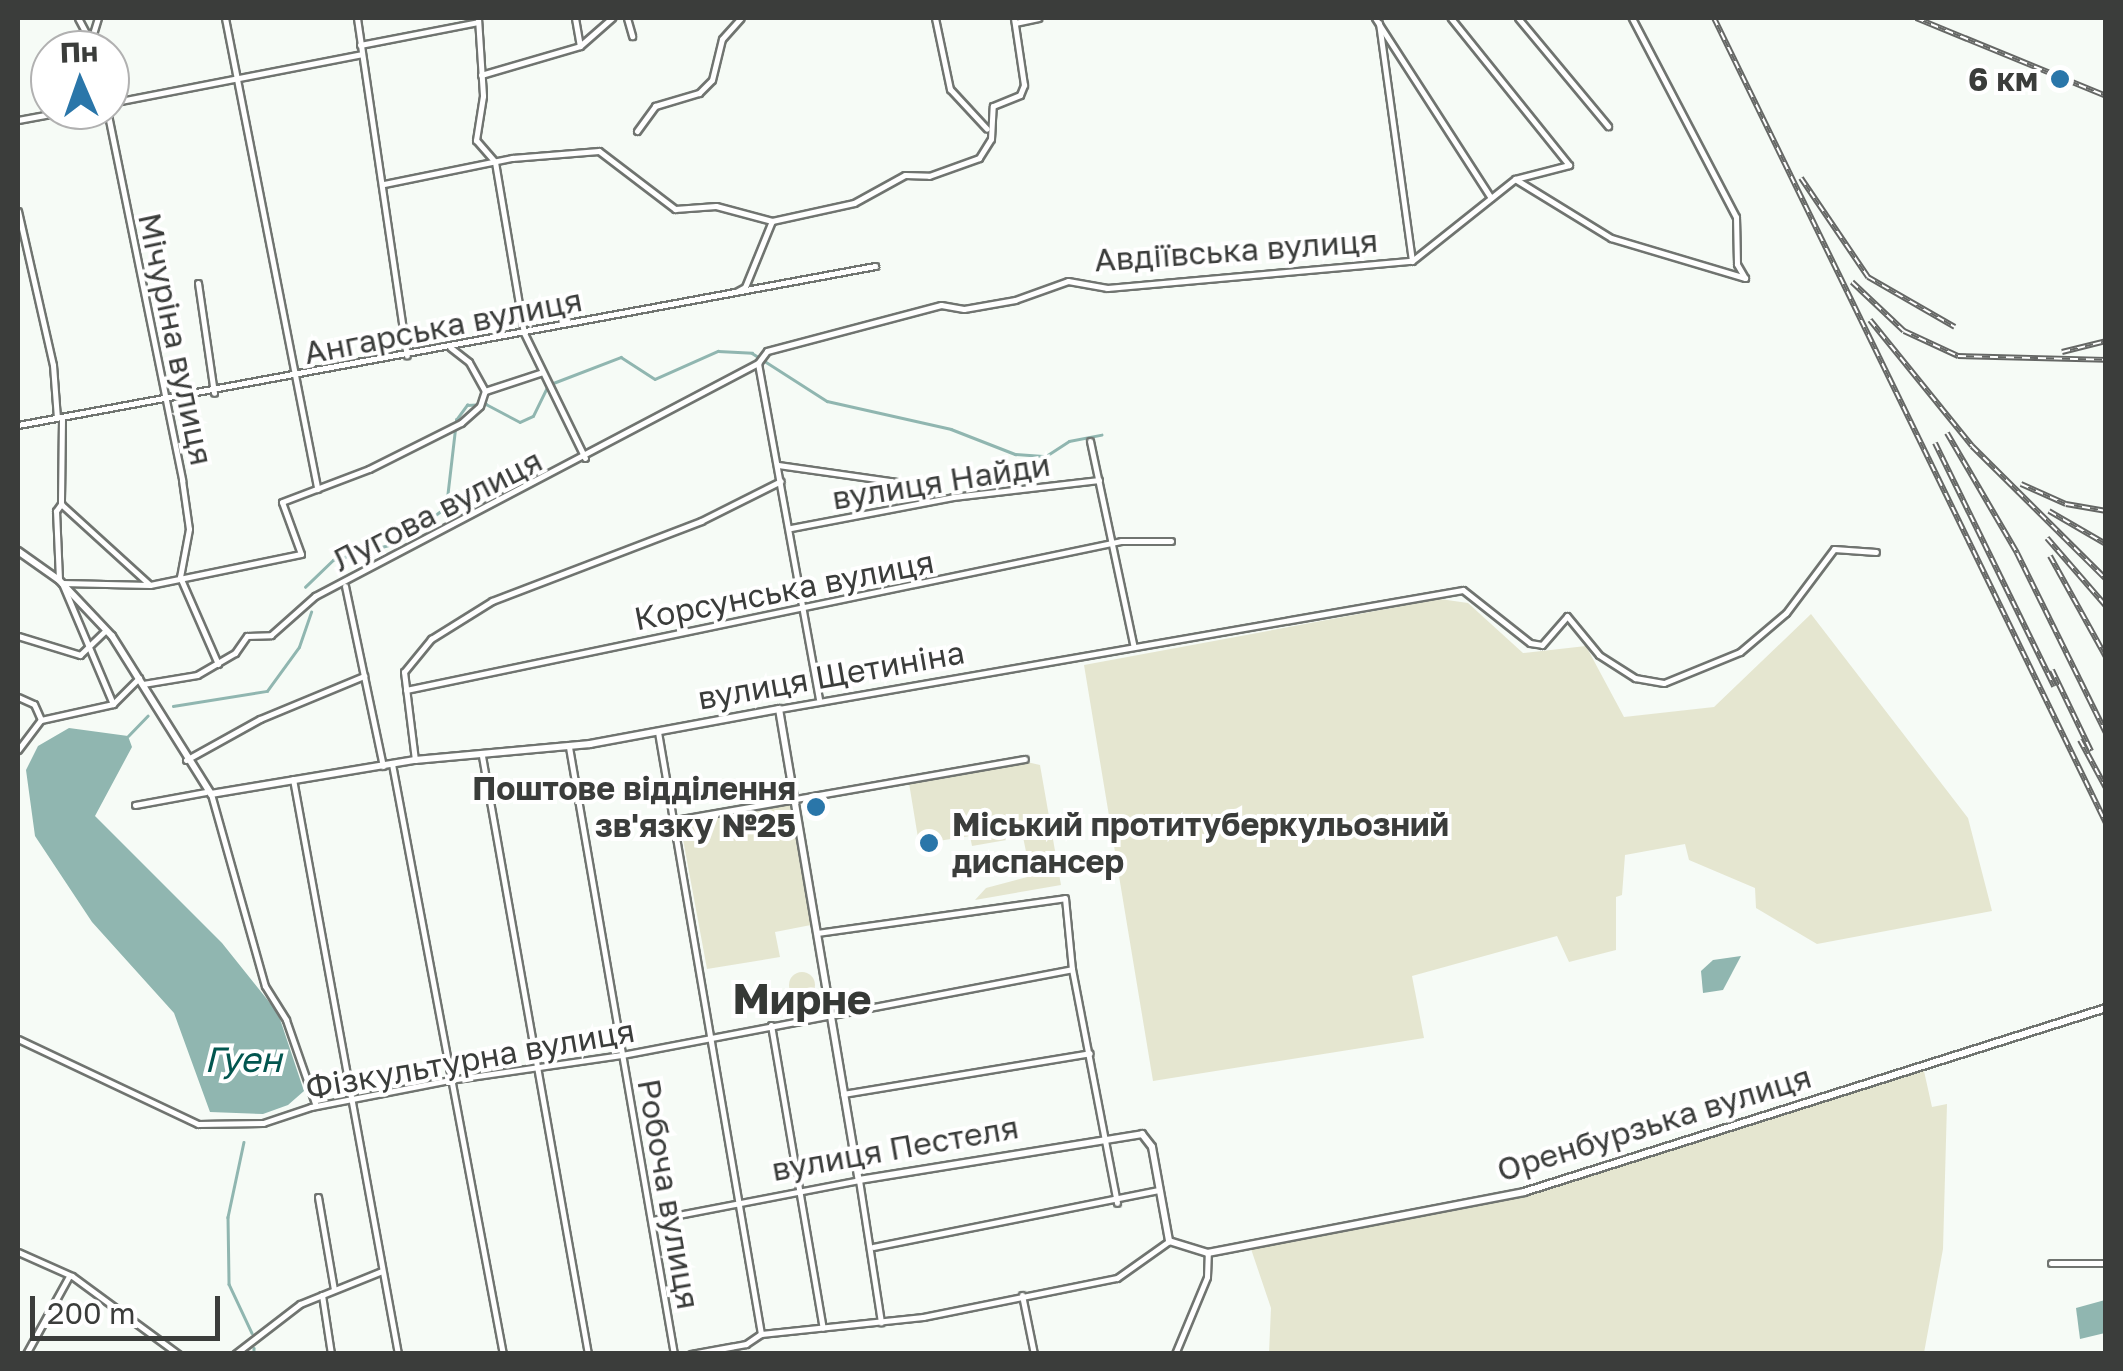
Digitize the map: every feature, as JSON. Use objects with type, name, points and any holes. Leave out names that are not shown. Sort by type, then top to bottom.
[{"type":"street","points":[[225,18],[317,489]]},
{"type":"street","points":[[357,18],[408,356]]},
{"type":"street","points":[[575,18],[580,46]]},
{"type":"street","points":[[482,75],[580,46],[612,18]]},
{"type":"street","points":[[627,18],[632,36]]},
{"type":"street","points":[[638,131],[655,106],[699,93],[712,80],[722,39],[741,18]]},
{"type":"street","points":[[935,18],[950,89],[989,131]]},
{"type":"street","points":[[384,184],[495,162],[598,151],[674,209],[716,206],[772,221],[854,203],[905,176],[961,166],[979,158],[993,106],[1020,95],[1024,85],[1014,20],[1038,18]]},
{"type":"street","points":[[1377,20],[1387,18]]},
{"type":"street","name":"Авдіївська вулиця","points":[[758,363],[766,351],[941,305],[964,309],[1015,300],[1068,281],[1107,288],[1412,261],[1515,179],[1569,165],[1451,18]]},
{"type":"street","points":[[1518,18],[1608,126]]},
{"type":"street","points":[[1515,179],[1611,238],[1745,278],[1738,264],[1736,217],[1632,18]]},
{"type":"street","points":[[360,46],[478,20],[482,75],[476,140],[495,162],[524,332],[540,373],[585,458]]},
{"type":"street","points":[[1377,20],[1491,198]]},
{"type":"street","points":[[1377,20],[1412,261]]},
{"type":"street","points":[[130,99],[362,54]]},
{"type":"street","name":"Мічуріна вулиця","points":[[111,130],[189,528],[180,576]]},
{"type":"street","points":[[18,211],[53,365],[60,418],[61,504],[56,511],[61,582],[113,704]]},
{"type":"street","points":[[730,296],[744,287],[772,221]]},
{"type":"street","name":"Ангарська вулиця","points":[[18,425],[166,402],[875,266]]},
{"type":"street","points":[[198,283],[214,393]]},
{"type":"street","points":[[61,582],[150,584],[301,554],[282,502],[450,430],[480,406],[484,394],[469,362],[450,347]]},
{"type":"street","points":[[758,363],[819,698]]},
{"type":"street","name":"Лугова вулиця","points":[[141,681],[180,681],[218,664],[247,636],[271,635],[315,596],[345,586],[758,363]]},
{"type":"street","points":[[484,394],[540,373]]},
{"type":"street","points":[[1090,441],[1132,644]]},
{"type":"street","points":[[778,465],[900,482],[919,489],[927,502]]},
{"type":"street","name":"вулиця Найди","points":[[791,528],[927,502],[1099,480]]},
{"type":"street","points":[[415,760],[406,690],[410,657],[492,601],[701,521],[781,481]]},
{"type":"street","points":[[61,504],[150,584]]},
{"type":"street","name":"Корсунська вулиця","points":[[406,690],[805,605],[1114,546],[1171,541]]},
{"type":"street","name":"вулиця Щетиніна","points":[[209,793],[415,760],[569,746],[658,732],[819,698],[864,698],[1132,644],[1463,590],[1530,643],[1542,645],[1567,616],[1599,655],[1635,678],[1664,683],[1740,652],[1786,613],[1834,549],[1876,552]]},
{"type":"street","points":[[18,551],[61,582],[106,630],[209,793],[266,986],[286,1020],[316,1106]]},
{"type":"street","points":[[180,576],[218,664]]},
{"type":"street","points":[[345,586],[387,765],[503,1354]]},
{"type":"street","points":[[18,636],[68,654],[88,649],[106,630]]},
{"type":"street","points":[[186,760],[291,705],[364,676]]},
{"type":"street","points":[[18,750],[41,720],[113,704],[141,681]]},
{"type":"street","points":[[18,697],[34,704],[41,720]]},
{"type":"street","points":[[779,709],[827,1015],[873,1247],[881,1322]]},
{"type":"street","points":[[658,732],[761,1334]]},
{"type":"street","name":"Робоча вулиця","points":[[569,746],[674,1354]]},
{"type":"street","points":[[482,756],[588,1354]]},
{"type":"street","points":[[675,820],[1025,760]]},
{"type":"street","points":[[293,779],[398,1354]]},
{"type":"street","points":[[135,805],[209,793]]},
{"type":"street","points":[[816,933],[1058,894],[1066,902],[1072,969],[1117,1203]]},
{"type":"street","name":"Фізкультурна вулиця","points":[[18,1039],[198,1124],[273,1122],[316,1106],[450,1080],[622,1055],[1072,969]]},
{"type":"street","name":"Оренбурзька вулиця","points":[[1208,1253],[1524,1192],[2106,1008]]},
{"type":"street","points":[[771,1024],[823,1328]]},
{"type":"street","points":[[843,1094],[1090,1053]]},
{"type":"street","name":"вулиця Пестеля","points":[[652,1220],[1105,1136],[1148,1138],[1157,1190]]},
{"type":"street","points":[[873,1247],[1117,1203],[1157,1190],[1169,1241]]},
{"type":"street","points":[[318,1197],[334,1290]]},
{"type":"street","points":[[1169,1241],[1208,1253],[1207,1277],[1176,1354]]},
{"type":"street","points":[[690,1354],[746,1344],[761,1334],[881,1322],[1124,1275],[1169,1241]]},
{"type":"street","points":[[18,1252],[69,1276],[178,1354]]},
{"type":"street","points":[[2051,1263],[2106,1263]]},
{"type":"street","points":[[235,1354],[322,1295],[382,1271]]},
{"type":"street","points":[[26,1354],[69,1276]]},
{"type":"street","points":[[322,1295],[332,1354]]},
{"type":"street","points":[[1022,1295],[1034,1354]]},
{"type":"street","points":[[746,1344],[748,1354]]},
{"type":"green space","points":[[1440,599],[1468,603],[1523,653],[1586,646],[1624,717],[1714,707],[1811,614],[1968,818],[1992,911],[1817,944],[1756,908],[1755,888],[1689,860],[1685,844],[1625,855],[1622,895],[1616,897],[1616,950],[1569,962],[1557,936],[1412,976],[1424,1038],[1153,1081],[1084,665]]},
{"type":"green space","points":[[1027,762],[1040,765],[1061,885],[975,900],[986,888],[1031,876],[1023,837],[972,846],[970,836],[919,844],[909,783]]},
{"type":"green space","points":[[791,802],[811,925],[775,932],[780,957],[707,969],[680,823]]},
{"type":"green space","points":[[802,972],[811,976],[815,985],[811,994],[802,998],[793,994],[789,985],[793,976]]},
{"type":"green space","points":[[1924,1071],[1932,1107],[1947,1104],[1943,1249],[1924,1353],[1269,1353],[1271,1308],[1251,1249],[1526,1196]]},
{"type":"water","name":"Гуен","points":[[69,728],[128,736],[132,747],[95,816],[222,943],[278,1013],[304,1091],[288,1105],[263,1114],[210,1112],[174,1013],[92,922],[35,836],[26,770],[38,746]]},
{"type":"water","points":[[1741,956],[1723,990],[1703,993],[1701,971],[1713,960]]},
{"type":"water","points":[[2105,1300],[2105,1333],[2080,1339],[2076,1308]]},
{"type":"waterway","points":[[305,587],[333,560],[400,542],[446,507],[456,420],[467,405],[486,404],[520,422],[533,416],[548,385],[621,357],[655,379],[718,351],[752,353],[827,401],[951,429],[1015,454],[1046,456],[1069,441],[1101,435]]},
{"type":"waterway","points":[[173,706],[267,691],[299,647],[311,612]]},
{"type":"waterway","points":[[128,736],[147,716]]},
{"type":"waterway","points":[[244,1142],[228,1217],[229,1284],[252,1333]]},
{"type":"waterway","points":[[254,1348],[254,1354]]},
{"type":"railway","points":[[1714,18],[2106,823]]},
{"type":"railway","points":[[1916,18],[2106,96]]},
{"type":"railway","points":[[1801,178],[1868,277],[1955,327]]},
{"type":"railway","points":[[1852,282],[1904,331],[1958,356],[2106,360]]},
{"type":"railway","points":[[1870,320],[1972,446],[2106,579]]},
{"type":"railway","points":[[2062,352],[2106,341]]},
{"type":"railway","points":[[1947,433],[2017,553],[2106,733]]},
{"type":"railway","points":[[1935,443],[2054,686]]},
{"type":"railway","points":[[2021,484],[2066,504],[2106,511]]},
{"type":"railway","points":[[2049,511],[2106,544]]},
{"type":"railway","points":[[2047,538],[2106,606]]},
{"type":"railway","points":[[2050,556],[2106,657]]},
{"type":"railway","points":[[2052,670],[2091,751]]},
{"type":"railway","points":[[2080,740],[2106,788]]},
{"type":"place","name":"6 км","points":[[2060,79]]},
{"type":"place","name":"Поштове відділення зв'язку №25","points":[[816,807]]},
{"type":"place","name":"Міський протитуберкульозний диспансер","points":[[929,843]]},
{"type":"district","name":"Мирне","points":[[802,998]]}]
